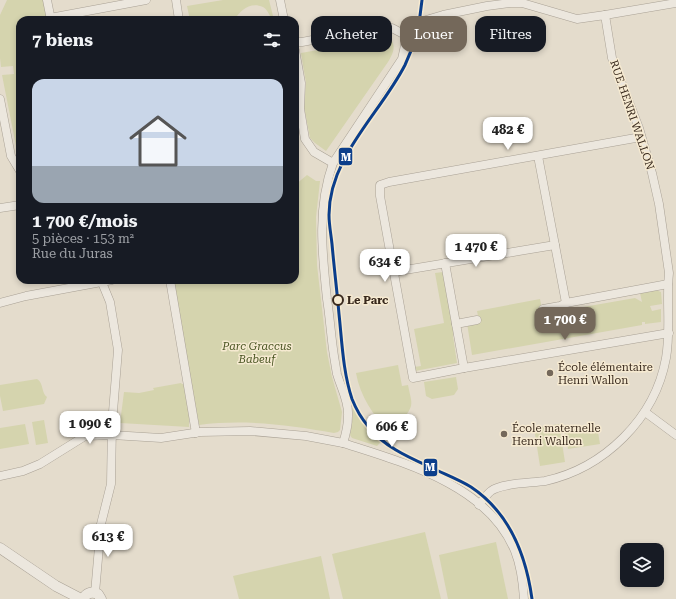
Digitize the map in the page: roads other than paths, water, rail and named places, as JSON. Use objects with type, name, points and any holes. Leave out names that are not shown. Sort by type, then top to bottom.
[{"type":"street","points":[[47,0],[50,16]]},
{"type":"street","points":[[65,16],[146,0]]},
{"type":"street","points":[[176,0],[178,16]]},
{"type":"street","points":[[280,0],[283,16]]},
{"type":"street","points":[[443,16],[510,2],[522,3],[577,19],[676,1]]},
{"type":"street","name":"RUE HENRI WALLON","points":[[480,505],[491,491],[499,486],[534,483],[560,477],[588,465],[611,449],[633,428],[645,412],[662,376],[666,359],[669,333],[668,284],[673,272],[652,173],[641,137],[612,58],[605,15]]},
{"type":"street","points":[[299,42],[374,28],[392,28],[400,32]]},
{"type":"street","points":[[343,442],[347,429],[348,414],[346,401],[337,375],[333,350],[323,256],[322,219],[328,177],[333,163],[402,59],[404,52]]},
{"type":"street","points":[[299,72],[301,83],[300,109],[305,139],[314,152],[333,163]]},
{"type":"street","points":[[0,99],[2,121],[11,156],[16,164]]},
{"type":"street","points":[[641,137],[389,182],[380,185],[380,196],[413,378],[669,333]]},
{"type":"street","points":[[538,156],[566,303]]},
{"type":"street","points":[[0,208],[16,206]]},
{"type":"street","points":[[393,272],[555,245]]},
{"type":"street","points":[[445,263],[464,368]]},
{"type":"street","points":[[0,303],[33,294],[86,284]]},
{"type":"street","points":[[0,548],[56,586],[82,599],[88,593],[98,596],[101,524],[111,484],[112,435],[118,350],[110,302],[103,284]]},
{"type":"street","points":[[171,284],[196,432]]},
{"type":"street","points":[[543,309],[560,306],[566,303],[668,284]]},
{"type":"street","points":[[456,324],[477,320]]},
{"type":"street","points":[[645,412],[676,435]]},
{"type":"street","points":[[0,476],[23,471],[40,464],[85,436],[112,435],[161,438],[196,432],[250,431],[306,436],[343,442],[405,463],[442,480],[469,496],[486,510],[504,532],[515,552],[523,581],[524,599]]},
{"type":"place","name":"Le Parc","points":[[338,300]]},
{"type":"place","name":"École élémentaire Henri Wallon","points":[[550,373]]},
{"type":"place","name":"École maternelle Henri Wallon","points":[[504,434]]},
{"type":"park label","name":"Parc Graccus Babeuf","points":[[257,352]]}]
